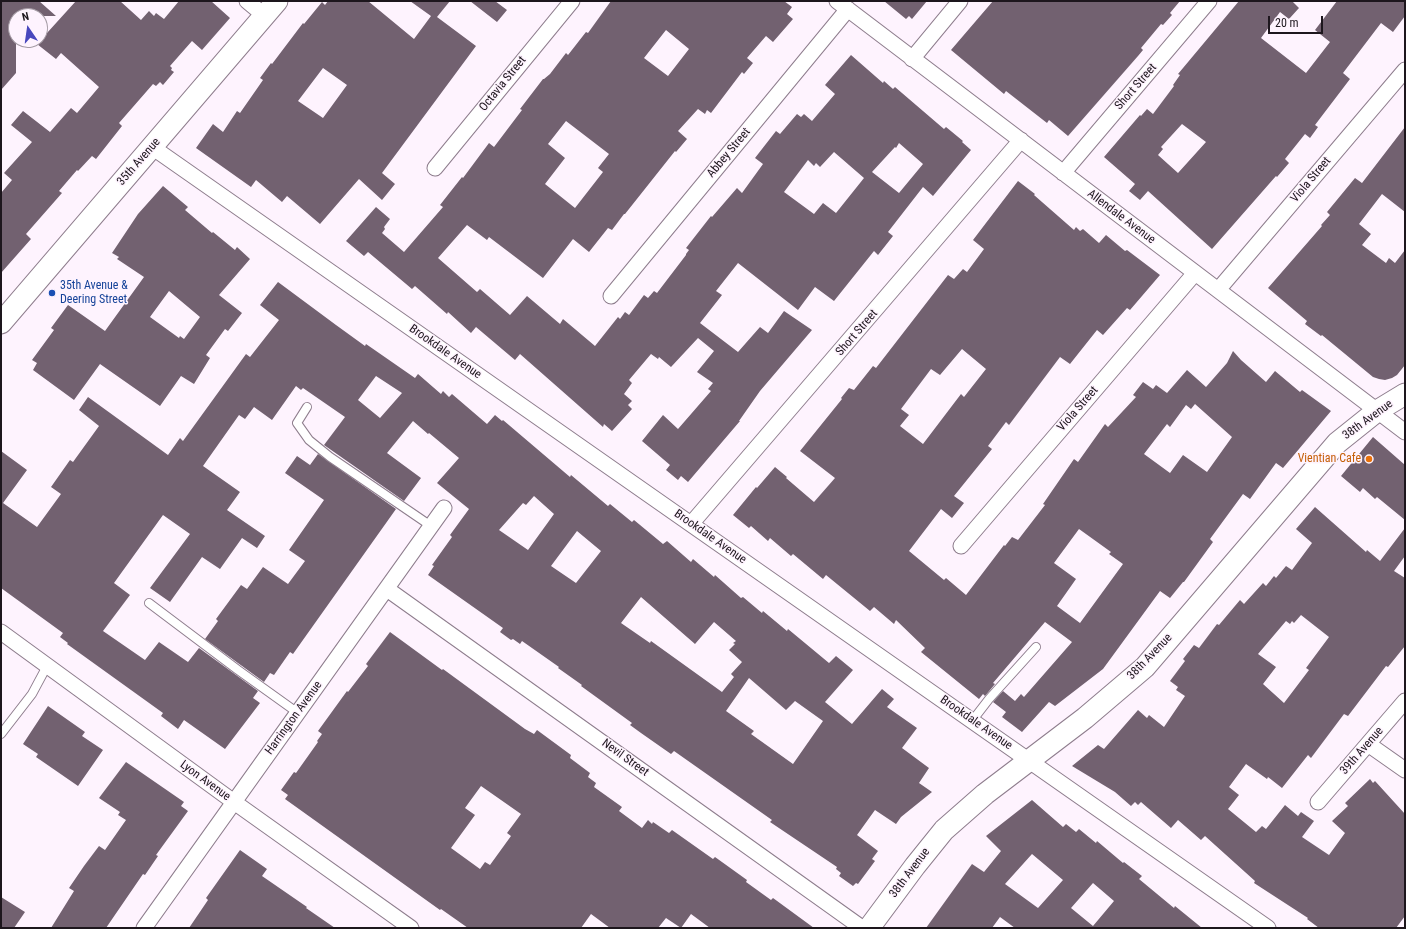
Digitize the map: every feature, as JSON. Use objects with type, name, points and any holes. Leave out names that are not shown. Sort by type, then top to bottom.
[{"type":"street","points":[[247,1],[271,8]]},
{"type":"street","name":"Octavia Street","points":[[435,168],[572,1]]},
{"type":"street","points":[[912,58],[960,1]]},
{"type":"street","name":"Short Street","points":[[1063,173],[1210,1]]},
{"type":"street","name":"Allendale Avenue","points":[[842,5],[1405,432]]},
{"type":"street","name":"Abbey Street","points":[[611,296],[842,5]]},
{"type":"street","name":"35th Avenue","points":[[1,323],[271,8]]},
{"type":"street","name":"Viola Street","points":[[1218,290],[1405,70]]},
{"type":"street","name":"Short Street","points":[[691,524],[1021,140]]},
{"type":"street","name":"Brookdale Avenue","points":[[152,147],[1268,928]]},
{"type":"street","name":"Viola Street","points":[[961,546],[1195,273]]},
{"type":"street","name":"38th Avenue","points":[[869,928],[944,830],[985,794],[1085,718],[1144,667],[1337,443],[1377,411],[1405,394]]},
{"type":"street","name":"Harrington Avenue","points":[[144,928],[444,508]]},
{"type":"street","name":"Nevil Street","points":[[387,589],[862,928]]},
{"type":"street","name":"Lyon Avenue","points":[[1,632],[234,802],[411,928]]},
{"type":"street","name":"39th Avenue","points":[[1318,802],[1405,701]]},
{"type":"street","points":[[1368,744],[1405,770]]},
{"type":"lane","points":[[307,407],[298,422],[309,440],[330,457],[431,526]]},
{"type":"lane","points":[[149,602],[238,670],[298,713]]},
{"type":"lane","points":[[972,720],[1036,647]]},
{"type":"lane","points":[[1,734],[32,694],[47,666]]},
{"type":"building","points":[[1,1],[39,1],[47,8],[8,8],[8,48],[16,48],[16,73],[1,90]]},
{"type":"building","points":[[76,1],[120,1],[141,20],[149,11],[154,16],[156,13],[164,19],[179,1],[211,1],[230,18],[202,50],[192,41],[170,66],[172,68],[171,70],[174,72],[163,85],[160,82],[156,86],[153,84],[119,123],[122,126],[96,159],[92,156],[78,171],[77,170],[59,191],[62,193],[26,234],[31,239],[1,273],[1,193],[12,180],[4,173],[32,142],[11,125],[23,111],[50,132],[71,108],[77,113],[99,87],[61,53],[56,59],[42,48],[48,48],[48,32]]},
{"type":"building","points":[[328,1],[368,1],[414,39],[431,16],[410,1],[450,1],[437,17],[476,46],[382,173],[395,184],[382,200],[359,179],[320,224],[287,196],[282,202],[256,180],[251,187],[196,148],[213,124],[223,132],[237,111],[240,113],[263,80],[260,78],[303,23],[304,24],[322,2],[325,5]],"holes":[[[323,68],[347,85],[323,118],[298,101]]]},
{"type":"building","points":[[470,1],[495,1],[507,10],[497,22]]},
{"type":"building","points":[[611,1],[784,1],[792,7],[787,14],[793,19],[773,42],[766,36],[747,58],[753,63],[744,74],[742,72],[711,113],[707,110],[705,114],[698,109],[678,131],[687,139],[676,152],[675,151],[612,230],[608,228],[589,252],[573,239],[543,278],[489,237],[487,240],[467,225],[438,258],[477,292],[480,289],[510,315],[527,296],[560,324],[563,319],[595,346],[618,317],[620,319],[625,312],[629,315],[644,295],[648,298],[654,291],[657,293],[686,255],[689,250],[686,248],[711,216],[712,217],[737,188],[742,193],[763,164],[755,158],[776,131],[780,134],[797,114],[801,117],[804,114],[812,121],[835,94],[825,85],[851,55],[883,83],[884,81],[893,89],[895,87],[944,129],[946,127],[963,141],[962,142],[971,150],[933,196],[923,187],[888,232],[893,236],[878,255],[874,251],[834,301],[815,287],[798,310],[738,263],[716,291],[722,295],[700,323],[738,352],[760,327],[768,333],[784,311],[812,330],[760,391],[740,421],[688,482],[681,476],[678,480],[666,470],[670,465],[642,441],[663,415],[678,429],[711,391],[708,389],[713,383],[697,372],[714,351],[698,338],[671,367],[659,357],[658,359],[651,354],[629,380],[632,383],[624,394],[632,401],[628,405],[632,409],[612,431],[604,424],[603,427],[520,354],[515,360],[476,327],[471,333],[448,312],[447,314],[415,286],[412,289],[368,252],[364,256],[346,241],[376,207],[390,219],[384,227],[385,229],[382,233],[404,252],[443,207],[440,205],[462,177],[463,178],[489,143],[494,147],[543,79],[550,74],[566,53],[568,55],[586,32],[588,33]],"holes":[[[666,30],[689,49],[668,76],[644,58]],[[566,121],[609,154],[598,168],[603,172],[575,208],[545,184],[565,158],[548,144]],[[899,143],[923,164],[899,193],[872,172],[895,147],[896,148]],[[834,152],[864,178],[836,213],[823,203],[814,214],[784,192],[808,160],[814,166],[816,163],[820,167]]]},
{"type":"building","points":[[884,1],[927,1],[912,19],[909,16],[906,19]]},
{"type":"building","points":[[993,1],[1180,1],[1170,13],[1172,15],[1163,25],[1161,24],[1141,48],[1143,50],[1068,136],[1049,120],[1047,123],[1006,91],[1004,94],[951,50]]},
{"type":"building","points":[[1239,1],[1292,1],[1299,8],[1289,19],[1280,12],[1261,38],[1306,73],[1330,42],[1315,30],[1337,1],[1405,1],[1405,16],[1393,32],[1381,23],[1343,73],[1350,79],[1315,125],[1318,127],[1310,138],[1305,134],[1285,159],[1289,163],[1212,249],[1148,191],[1140,200],[1129,191],[1135,184],[1104,157],[1140,115],[1141,116],[1147,109],[1153,114],[1174,86],[1173,85],[1180,75],[1178,74]],"holes":[[[1182,124],[1206,142],[1178,173],[1158,155],[1163,149],[1161,147]]]},
{"type":"building","points":[[48,9],[56,16],[48,16]]},
{"type":"building","points":[[1405,127],[1405,212],[1382,194],[1359,224],[1371,234],[1362,245],[1386,263],[1389,258],[1395,263],[1405,250],[1405,365],[1397,375],[1385,380],[1373,377],[1322,335],[1321,336],[1305,324],[1307,321],[1268,288],[1322,226],[1321,225],[1330,215],[1327,212],[1355,178],[1362,183]]},
{"type":"building","points":[[1018,181],[1035,194],[1034,195],[1074,230],[1076,227],[1080,231],[1083,229],[1099,243],[1106,235],[1125,251],[1127,250],[1160,275],[1130,310],[1127,308],[1103,335],[1097,330],[1070,364],[1060,357],[1009,425],[1006,422],[988,446],[992,449],[954,496],[964,503],[952,518],[941,509],[909,551],[944,580],[946,578],[966,595],[1004,545],[1005,546],[1012,537],[1018,540],[1045,505],[1043,504],[1074,459],[1078,462],[1105,424],[1108,427],[1136,397],[1133,395],[1143,382],[1153,389],[1156,385],[1167,393],[1187,370],[1206,387],[1227,363],[1233,351],[1266,382],[1275,371],[1300,392],[1302,390],[1331,411],[1283,468],[1276,463],[1250,499],[1243,494],[1210,539],[1213,542],[1184,582],[1170,598],[1160,591],[1103,669],[1055,706],[1049,702],[1022,732],[1002,717],[1006,712],[993,702],[1003,691],[1015,701],[1021,694],[1024,697],[1072,642],[1045,622],[993,683],[995,684],[985,696],[983,694],[979,699],[921,652],[925,648],[896,620],[894,624],[874,607],[870,611],[826,575],[823,579],[793,554],[791,556],[770,538],[768,541],[751,526],[749,528],[733,515],[775,467],[814,502],[835,478],[800,451],[842,399],[841,398],[849,388],[854,390],[873,366],[876,368],[948,275],[954,279],[963,269],[967,272],[984,249],[973,240]],"holes":[[[962,349],[986,369],[964,397],[961,394],[923,444],[900,426],[909,415],[901,409],[931,369],[940,375]],[[1195,404],[1232,437],[1207,472],[1183,455],[1170,473],[1144,454],[1167,424],[1170,427],[1186,405],[1191,409]],[[1079,529],[1111,552],[1109,554],[1123,564],[1080,623],[1057,606],[1076,579],[1054,563]]]},
{"type":"building","points":[[163,186],[188,207],[185,210],[212,233],[213,232],[235,250],[237,247],[250,259],[219,295],[242,313],[228,331],[225,329],[206,355],[210,358],[194,384],[181,376],[160,406],[100,364],[74,400],[33,370],[37,363],[32,360],[54,330],[51,328],[68,305],[105,331],[144,277],[117,259],[119,257],[112,253],[138,214]],"holes":[[[169,291],[200,317],[184,339],[180,336],[179,338],[150,317]]]},
{"type":"building","points":[[278,282],[365,346],[366,344],[415,378],[418,374],[441,394],[443,391],[449,397],[452,394],[487,424],[495,415],[502,421],[503,420],[570,477],[571,475],[608,506],[610,504],[632,522],[634,520],[663,544],[667,541],[691,562],[693,559],[714,577],[715,575],[741,598],[743,597],[762,613],[763,611],[787,631],[788,629],[829,663],[836,656],[853,670],[825,702],[852,724],[882,689],[894,699],[887,707],[917,728],[902,748],[929,768],[919,783],[932,792],[901,817],[896,824],[875,810],[857,835],[878,851],[872,859],[875,861],[858,884],[856,883],[853,886],[839,876],[841,873],[836,869],[837,867],[770,822],[772,820],[674,751],[671,754],[641,733],[630,725],[632,723],[581,686],[582,685],[558,668],[559,667],[522,641],[520,644],[513,639],[511,640],[500,632],[503,628],[428,575],[434,566],[432,565],[452,537],[450,535],[469,509],[437,483],[459,458],[413,421],[387,453],[421,478],[404,501],[324,445],[345,417],[303,388],[301,390],[296,386],[272,420],[254,407],[245,419],[239,415],[203,466],[240,492],[227,510],[265,536],[257,548],[242,538],[220,569],[202,557],[170,602],[150,588],[190,534],[163,515],[114,583],[130,595],[103,631],[145,660],[159,642],[188,662],[199,648],[258,691],[253,698],[260,703],[225,749],[184,720],[178,729],[161,716],[163,713],[67,644],[68,643],[60,637],[63,633],[1,588],[1,451],[27,470],[3,503],[37,527],[61,494],[51,487],[70,460],[73,462],[99,426],[79,410],[88,397],[168,455],[180,438],[183,441],[246,354],[250,357],[279,320],[260,305]],"holes":[[[376,376],[402,393],[380,418],[358,400]],[[534,496],[554,514],[528,550],[499,530],[523,503],[526,505]],[[577,531],[601,551],[576,583],[551,566]],[[641,597],[695,644],[714,622],[736,641],[729,650],[742,662],[731,674],[734,677],[722,692],[651,641],[650,643],[621,623]],[[749,678],[786,710],[795,701],[823,721],[793,764],[751,734],[754,731],[726,711]]]},
{"type":"building","points":[[1373,437],[1405,465],[1405,520],[1377,497],[1375,499],[1363,488],[1360,492],[1341,476]]},
{"type":"building","points":[[318,454],[396,509],[293,654],[290,652],[274,675],[270,673],[264,682],[205,639],[218,621],[216,619],[241,585],[247,589],[263,567],[288,584],[305,561],[289,550],[324,500],[285,473],[297,456],[310,465]]},
{"type":"building","points":[[1315,507],[1366,552],[1367,550],[1380,561],[1405,528],[1405,556],[1394,571],[1405,578],[1405,646],[1388,667],[1386,666],[1348,716],[1344,714],[1311,758],[1308,755],[1282,788],[1268,777],[1267,779],[1246,764],[1229,787],[1239,795],[1228,809],[1256,832],[1262,826],[1266,829],[1285,805],[1298,816],[1301,812],[1314,821],[1302,837],[1329,855],[1345,833],[1332,821],[1348,806],[1345,803],[1370,779],[1373,783],[1375,781],[1405,814],[1405,916],[1396,928],[1319,928],[1307,919],[1308,918],[1254,883],[1255,881],[1205,836],[1201,840],[1178,820],[1171,828],[1141,802],[1138,805],[1135,802],[1131,806],[1115,792],[1072,766],[1098,745],[1104,749],[1138,710],[1147,718],[1149,715],[1164,727],[1185,696],[1176,690],[1178,687],[1170,681],[1185,661],[1183,659],[1194,645],[1199,648],[1217,624],[1219,625],[1240,600],[1244,604],[1263,583],[1266,586],[1274,576],[1276,578],[1286,566],[1292,570],[1312,543],[1296,529]],"holes":[[[1301,615],[1329,637],[1306,668],[1309,670],[1284,703],[1263,684],[1276,667],[1258,654],[1286,621],[1290,624],[1292,621],[1294,623]]]},
{"type":"building","points":[[390,632],[525,729],[534,734],[537,730],[571,755],[570,758],[590,773],[588,777],[596,783],[594,787],[622,807],[619,811],[642,828],[648,820],[652,824],[653,822],[669,833],[672,830],[713,859],[715,857],[747,880],[746,882],[771,900],[773,898],[814,928],[710,928],[691,914],[681,928],[666,918],[658,928],[610,928],[591,914],[581,928],[468,928],[441,909],[440,910],[285,799],[288,795],[281,790],[294,772],[296,773],[318,742],[317,741],[322,734],[318,731],[347,691],[348,692],[368,666],[366,664]],"holes":[[[481,786],[521,814],[507,833],[511,836],[490,865],[485,862],[480,869],[451,848],[475,815],[465,808]]]},
{"type":"building","points":[[48,706],[85,732],[82,736],[103,750],[78,786],[36,757],[38,754],[23,744]]},
{"type":"building","points":[[126,762],[184,802],[181,806],[188,811],[156,855],[158,856],[145,875],[143,874],[106,928],[51,928],[74,891],[69,888],[84,866],[99,846],[105,850],[126,820],[118,815],[120,812],[99,798]]},
{"type":"building","points":[[1032,800],[1063,827],[1066,824],[1076,832],[1079,829],[1096,843],[1097,841],[1123,863],[1124,862],[1142,876],[1139,879],[1174,908],[1175,906],[1202,928],[1015,928],[1000,917],[992,928],[926,928],[972,864],[984,872],[1001,851],[986,836]],"holes":[[[1032,854],[1063,880],[1038,908],[1005,884]],[[1093,883],[1114,901],[1093,926],[1071,908]]]},
{"type":"building","points":[[240,850],[267,869],[262,876],[335,928],[189,928],[208,900],[206,898]]},
{"type":"building","points":[[1,897],[25,912],[14,928],[1,928]]},
{"type":"place","name":"35th Avenue & Deering Street","points":[[52,293]]},
{"type":"place","name":"Vientian Cafe","points":[[1369,459]]}]
